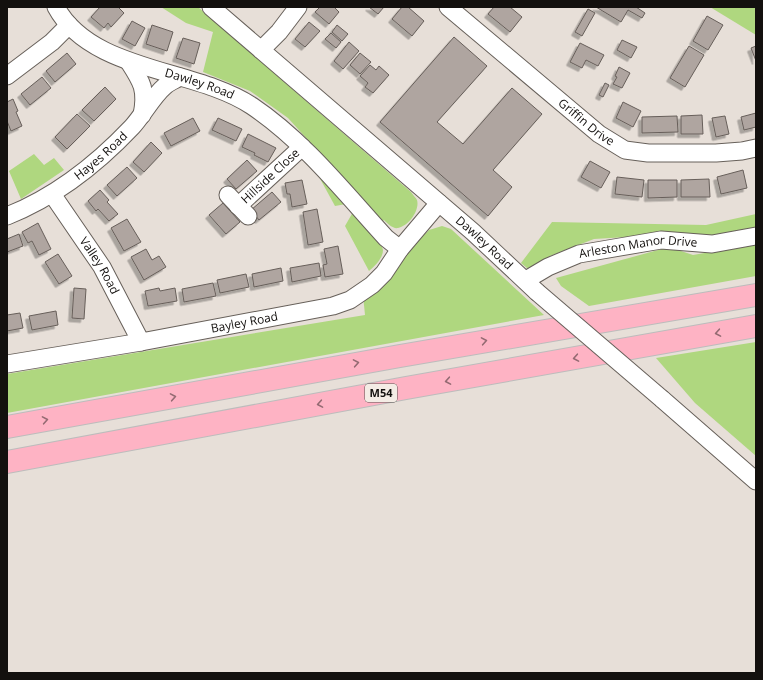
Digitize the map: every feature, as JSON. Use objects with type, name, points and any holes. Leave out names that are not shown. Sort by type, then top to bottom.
[{"type":"highway","points":[[7,427],[400,356],[756,295]]},
{"type":"highway","name":"M54","points":[[7,462],[756,326]]},
{"type":"street","name":"Dawley Road","points":[[56,7],[69,25],[83,37],[101,48],[129,62],[194,80],[233,95],[252,106],[302,147],[386,238],[400,249]]},
{"type":"street","name":"Dawley Road","points":[[211,7],[439,203],[756,481]]},
{"type":"street","points":[[261,50],[279,32],[298,7]]},
{"type":"street","name":"Griffin Drive","points":[[448,7],[599,134],[625,150],[648,153],[716,153],[742,151],[756,148]]},
{"type":"street","points":[[7,76],[52,42],[69,25]]},
{"type":"street","points":[[129,62],[139,78],[144,90],[142,115]]},
{"type":"street","name":"Hayes Road","points":[[7,216],[23,210],[52,194],[101,157],[142,115],[164,86],[180,77]]},
{"type":"street","name":"Hillside Close","points":[[238,206],[302,147]]},
{"type":"street","name":"Valley Road","points":[[52,194],[102,267],[141,342]]},
{"type":"street","name":"Bayley Road","points":[[7,364],[141,342],[333,306],[350,300],[370,286],[384,273],[400,249],[439,203]]},
{"type":"street","name":"Arleston Manor Drive","points":[[532,286],[548,267],[579,254],[661,240],[712,244],[756,236]]},
{"type":"green space","points":[[161,7],[198,7],[411,192],[417,200],[417,208],[410,221],[398,228],[394,228],[384,220],[382,222],[288,118],[250,91],[203,72],[213,32],[186,23]]},
{"type":"green space","points":[[710,7],[756,7],[756,35]]},
{"type":"green space","points":[[34,154],[44,165],[54,158],[64,170],[21,199],[9,171]]},
{"type":"green space","points":[[318,175],[346,204],[335,206]]},
{"type":"green space","points":[[353,212],[382,246],[383,253],[380,259],[369,271],[345,226]]},
{"type":"green space","points":[[756,214],[756,229],[715,237],[660,235],[594,239],[550,256],[538,267],[527,268],[521,263],[552,222],[706,225]]},
{"type":"green space","points":[[442,226],[451,229],[544,315],[7,413],[7,374],[365,315],[363,295],[421,233],[424,235],[429,230]]},
{"type":"green space","points":[[756,244],[756,276],[589,306],[561,286],[556,278],[669,247],[693,255]]},
{"type":"green space","points":[[756,342],[756,456],[695,403],[656,358]]},
{"type":"building","points":[[100,7],[118,7],[124,13],[111,27],[108,23],[104,28],[91,17]]},
{"type":"building","points":[[320,7],[334,7],[339,12],[329,24],[315,12]]},
{"type":"building","points":[[369,7],[384,7],[378,14]]},
{"type":"building","points":[[402,7],[408,7],[424,21],[412,36],[392,19]]},
{"type":"building","points":[[494,7],[510,7],[522,17],[510,32],[488,14]]},
{"type":"building","points":[[596,7],[636,7],[645,13],[642,18],[628,10],[621,22]]},
{"type":"building","points":[[588,9],[595,13],[582,36],[575,32]]},
{"type":"building","points":[[707,16],[723,25],[708,50],[693,41]]},
{"type":"building","points":[[132,21],[145,28],[135,46],[122,39]]},
{"type":"building","points":[[309,22],[320,31],[305,47],[295,39]]},
{"type":"building","points":[[152,25],[173,32],[167,51],[146,44]]},
{"type":"building","points":[[337,25],[348,34],[342,41],[332,32]]},
{"type":"building","points":[[331,33],[341,42],[336,48],[325,39]]},
{"type":"building","points":[[454,37],[487,66],[437,122],[463,144],[512,88],[542,114],[493,170],[512,187],[488,216],[380,122]]},
{"type":"building","points":[[183,38],[200,43],[194,64],[176,58]]},
{"type":"building","points":[[622,40],[637,47],[631,58],[617,50]]},
{"type":"building","points":[[349,42],[359,51],[343,69],[334,61]]},
{"type":"building","points":[[580,43],[604,55],[598,66],[586,60],[582,68],[570,62]]},
{"type":"building","points":[[689,46],[704,55],[685,87],[670,78]]},
{"type":"building","points":[[756,46],[756,61],[751,48]]},
{"type":"building","points":[[67,53],[76,64],[55,82],[46,71]]},
{"type":"building","points":[[360,53],[371,62],[360,74],[350,65]]},
{"type":"building","points":[[370,65],[376,70],[379,66],[389,75],[373,93],[365,87],[368,83],[360,76]]},
{"type":"building","points":[[619,67],[630,73],[622,88],[613,84],[617,77],[615,76]]},
{"type":"building","points":[[42,77],[51,88],[30,105],[21,94]]},
{"type":"building","points":[[605,83],[609,85],[603,97],[599,95]]},
{"type":"building","points":[[105,87],[116,99],[94,121],[82,110]]},
{"type":"building","points":[[13,99],[18,111],[16,112],[22,126],[11,131],[7,121],[7,102]]},
{"type":"building","points":[[623,102],[641,111],[633,127],[616,118]]},
{"type":"building","points":[[756,113],[756,127],[744,130],[741,117]]},
{"type":"building","points":[[77,114],[90,126],[67,149],[55,137]]},
{"type":"building","points":[[702,115],[703,134],[681,134],[681,116]]},
{"type":"building","points":[[677,116],[678,132],[642,133],[642,117]]},
{"type":"building","points":[[725,116],[729,134],[716,137],[712,118]]},
{"type":"building","points":[[193,118],[200,131],[171,146],[164,133]]},
{"type":"building","points":[[218,118],[242,129],[236,141],[212,130]]},
{"type":"building","points":[[248,134],[276,148],[268,162],[254,155],[255,153],[242,147]]},
{"type":"building","points":[[151,142],[162,153],[144,172],[133,162]]},
{"type":"building","points":[[247,160],[257,171],[236,189],[227,179]]},
{"type":"building","points":[[590,161],[610,172],[601,188],[581,177]]},
{"type":"building","points":[[127,167],[137,178],[117,196],[107,185]]},
{"type":"building","points":[[743,170],[747,188],[721,194],[717,177]]},
{"type":"building","points":[[617,177],[644,180],[642,197],[615,194]]},
{"type":"building","points":[[709,179],[710,197],[681,197],[681,180]]},
{"type":"building","points":[[302,180],[307,204],[292,207],[290,194],[287,194],[285,183]]},
{"type":"building","points":[[648,180],[677,180],[677,197],[648,198]]},
{"type":"building","points":[[100,190],[109,200],[107,202],[118,214],[109,221],[98,209],[96,211],[88,201]]},
{"type":"building","points":[[272,192],[281,202],[259,220],[251,210]]},
{"type":"building","points":[[223,203],[240,222],[226,234],[209,215]]},
{"type":"building","points":[[317,209],[323,242],[308,245],[303,212]]},
{"type":"building","points":[[127,219],[141,242],[124,251],[111,228]]},
{"type":"building","points":[[38,223],[51,249],[39,255],[32,241],[28,243],[22,232]]},
{"type":"building","points":[[19,234],[23,246],[7,252],[7,239]]},
{"type":"building","points":[[338,246],[343,274],[325,277],[323,265],[327,264],[324,249]]},
{"type":"building","points":[[146,249],[152,260],[159,256],[166,267],[144,280],[131,257]]},
{"type":"building","points":[[58,254],[72,276],[59,284],[45,262]]},
{"type":"building","points":[[319,263],[321,276],[292,282],[290,268]]},
{"type":"building","points":[[281,268],[283,281],[254,287],[252,274]]},
{"type":"building","points":[[246,274],[249,287],[220,293],[217,280]]},
{"type":"building","points":[[213,283],[216,296],[184,302],[182,289]]},
{"type":"building","points":[[74,288],[86,289],[84,319],[72,318]]},
{"type":"building","points":[[159,288],[160,291],[175,288],[177,301],[148,306],[145,291]]},
{"type":"building","points":[[56,311],[58,325],[32,330],[29,316]]},
{"type":"building","points":[[20,313],[23,328],[7,331],[7,315]]}]
